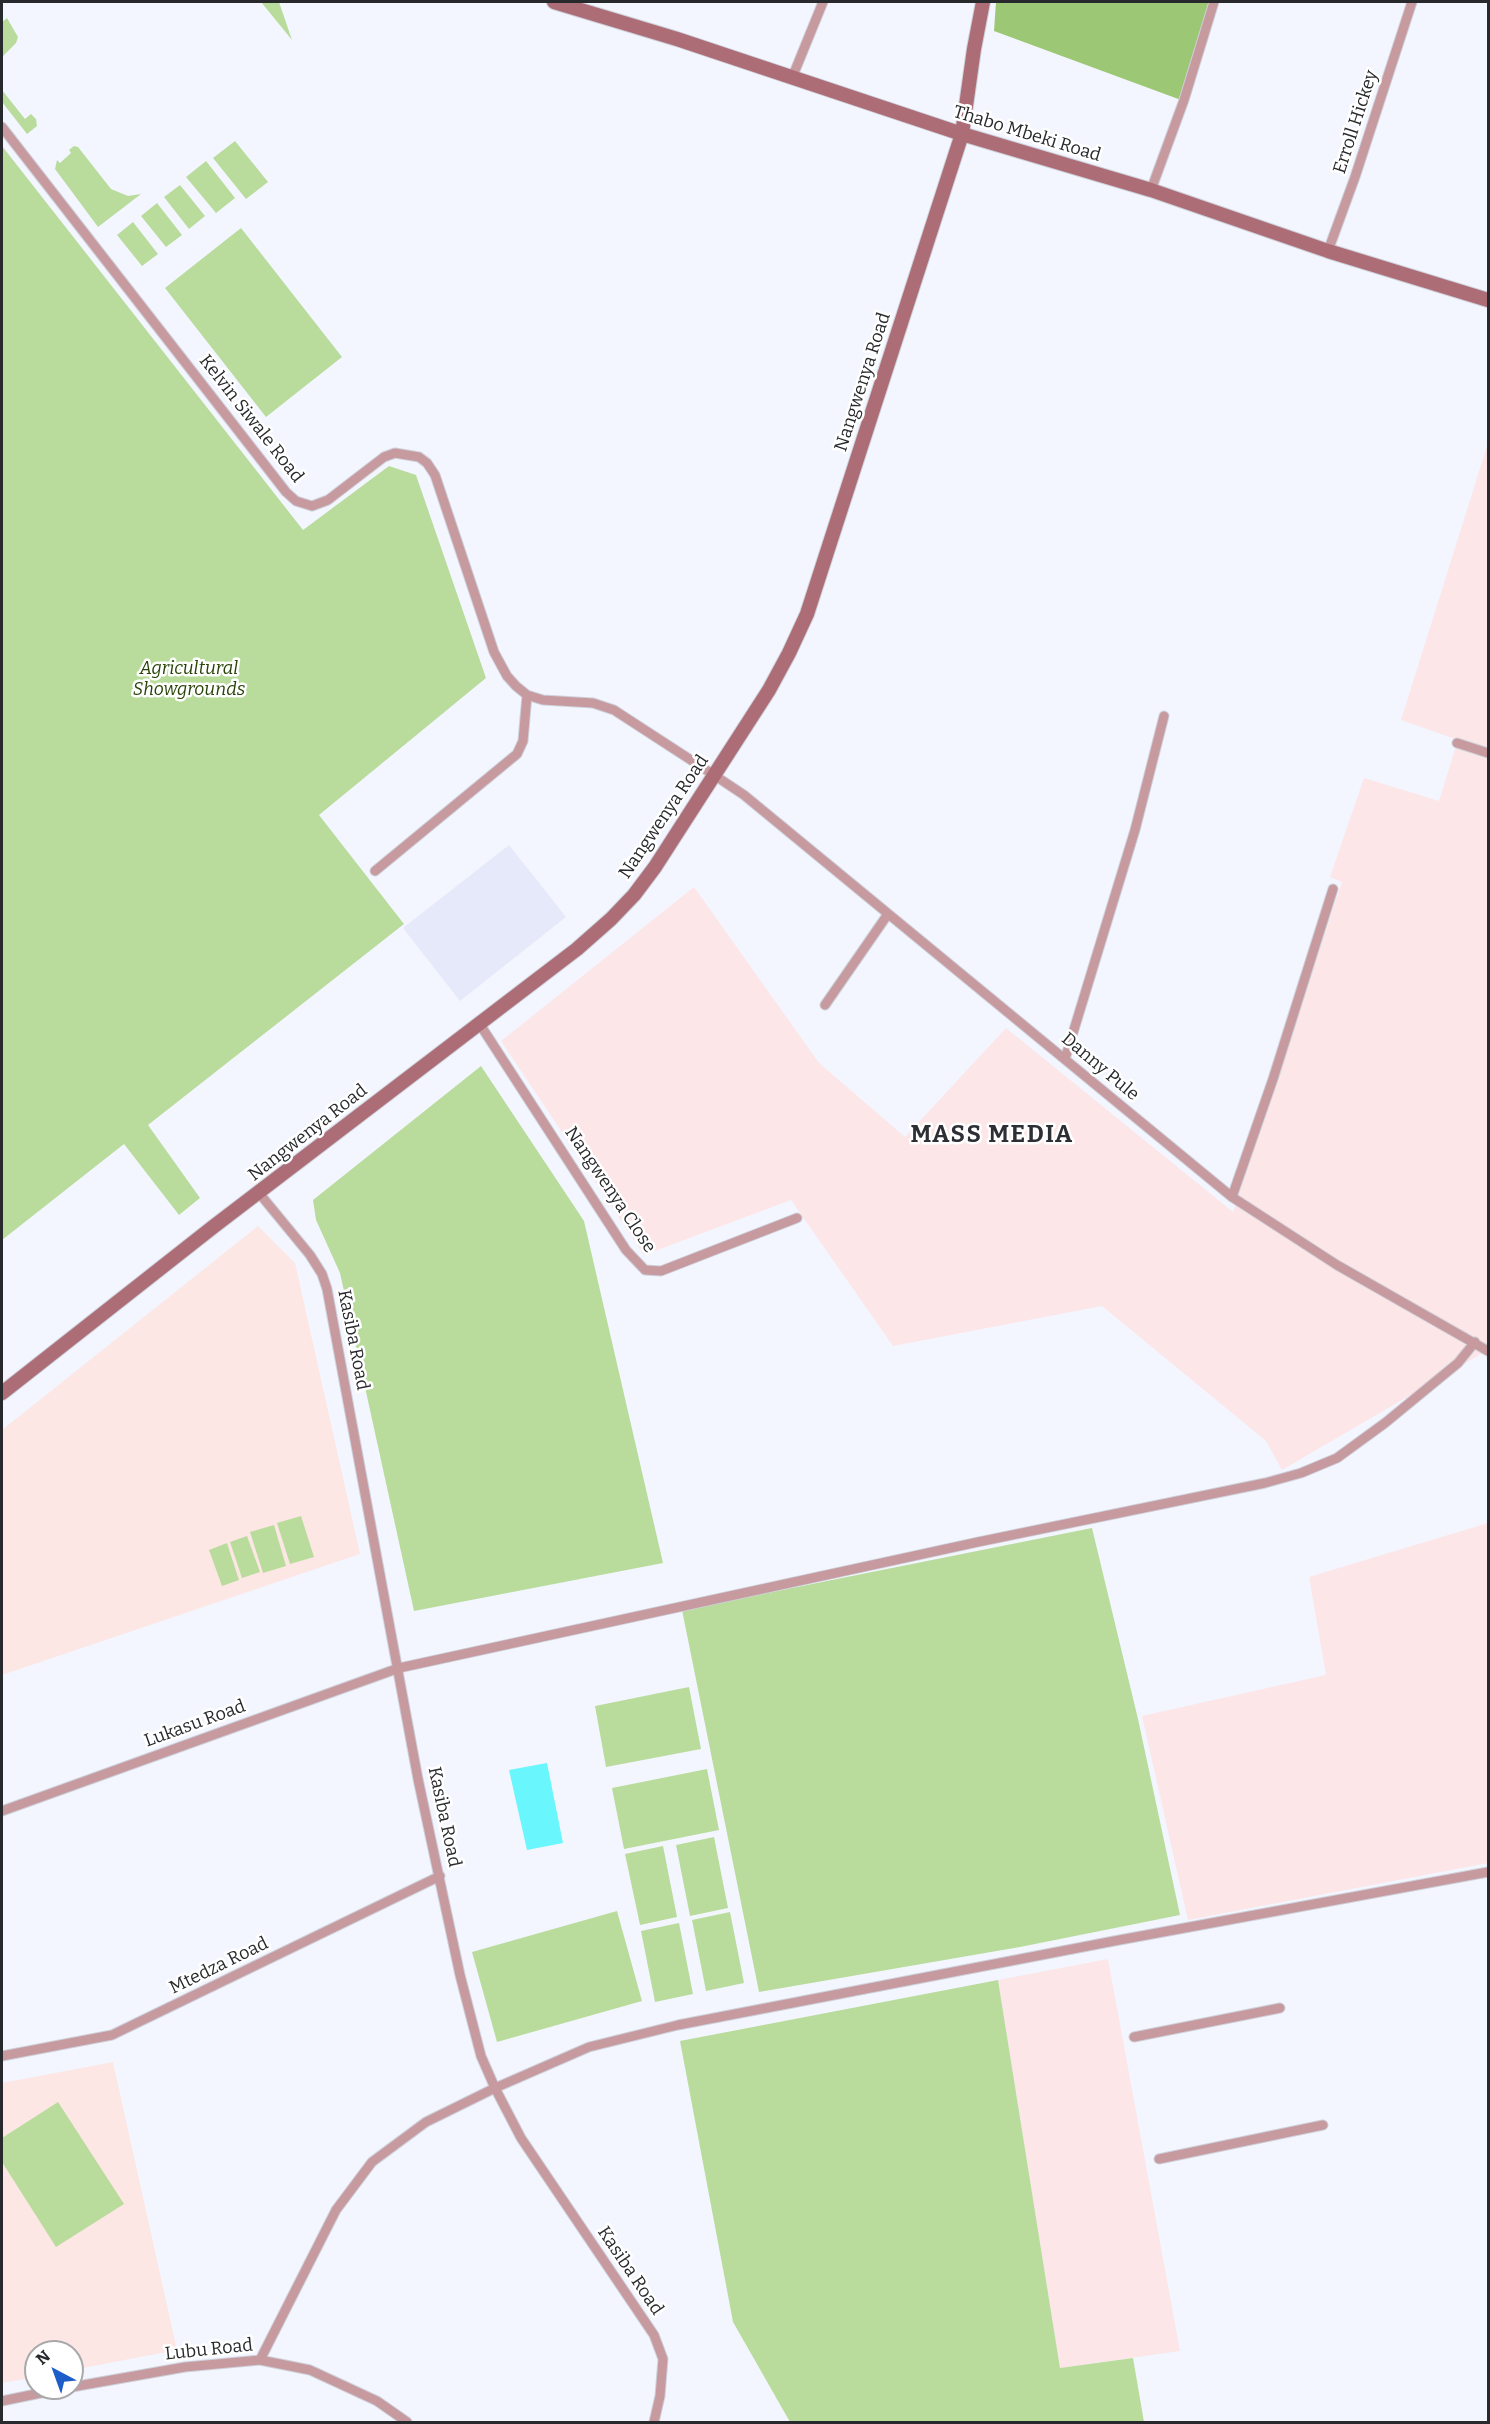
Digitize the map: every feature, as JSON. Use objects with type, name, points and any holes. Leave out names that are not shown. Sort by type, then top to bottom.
[{"type":"main road","name":"Thabo Mbeki Road","points":[[554,2],[962,134],[1151,190],[1328,251],[1488,300]]},
{"type":"main road","name":"Nangwenya Road","points":[[2,1393],[577,949],[634,895],[655,867],[769,690],[807,614],[962,134],[983,2]]},
{"type":"street","points":[[792,78],[823,2]]},
{"type":"street","points":[[1151,190],[1184,100],[1214,2]]},
{"type":"street","name":"Erroll Hickey","points":[[1328,251],[1355,177],[1412,2]]},
{"type":"street","name":"Kelvin Siwale Road","points":[[2,128],[286,492],[296,501],[312,506],[328,500],[384,457],[395,453],[419,457],[427,464],[435,475],[494,652],[507,676],[527,695]]},
{"type":"street","points":[[375,871],[517,754],[523,741],[527,695],[543,700],[593,703],[608,708],[714,775]]},
{"type":"street","points":[[1065,1059],[1135,830],[1164,716]]},
{"type":"street","points":[[1457,743],[1488,753]]},
{"type":"street","name":"Danny Pule","points":[[714,775],[744,795],[1232,1197],[1337,1265],[1488,1351]]},
{"type":"street","points":[[1232,1197],[1273,1079],[1333,889]]},
{"type":"street","points":[[825,1005],[888,914]]},
{"type":"street","name":"Nangwenya Close","points":[[479,1023],[626,1250],[645,1270],[661,1271],[797,1218]]},
{"type":"street","name":"Kasiba Road","points":[[259,1193],[310,1255],[322,1274],[327,1289],[418,1779],[470,2016],[481,2056],[521,2138],[654,2336],[663,2360],[660,2396],[654,2422]]},
{"type":"street","name":"Lukasu Road","points":[[2,1810],[399,1668],[978,1542],[1265,1483],[1301,1473],[1337,1458],[1384,1423],[1458,1363],[1475,1342]]},
{"type":"street","points":[[260,2360],[336,2210],[372,2162],[426,2122],[495,2088],[589,2047],[678,2025],[1126,1938],[1488,1872]]},
{"type":"street","name":"Mtedza Road","points":[[2,2056],[112,2035],[440,1876]]},
{"type":"street","points":[[1134,2037],[1280,2008]]},
{"type":"street","points":[[1159,2159],[1323,2125]]},
{"type":"street","name":"Lubu Road","points":[[84,2384],[185,2367],[260,2360],[310,2370],[377,2401],[408,2422]]},
{"type":"street","points":[[2,2401],[24,2396]]},
{"type":"shaded area","points":[[1488,443],[1488,1357],[1481,1354],[1282,1470],[1266,1441],[1102,1306],[893,1346],[791,1200],[644,1255],[501,1041],[694,887],[819,1063],[905,1137],[1006,1028],[1233,1212],[1342,882],[1330,877],[1364,778],[1439,801],[1458,740],[1401,720]]},
{"type":"shaded area","points":[[509,845],[566,917],[460,1001],[403,928]]},
{"type":"shaded area","points":[[258,1226],[295,1263],[360,1554],[2,1675],[2,1430]]},
{"type":"shaded area","points":[[1488,1523],[1488,1863],[1188,1920],[1142,1716],[1326,1675],[1309,1577]]},
{"type":"shaded area","points":[[1108,1959],[1180,2351],[1060,2368],[998,1980]]},
{"type":"shaded area","points":[[113,2062],[177,2350],[84,2368],[84,2340],[24,2340],[24,2379],[2,2383],[2,2083]]},
{"type":"green space","points":[[261,2],[279,2],[292,40]]},
{"type":"green space","points":[[996,2],[1213,2],[1181,100],[994,31]]},
{"type":"green space","points":[[7,18],[18,37],[16,43],[2,57],[2,22]]},
{"type":"green space","points":[[2,90],[25,119],[31,114],[36,119],[37,126],[27,134],[2,102]]},
{"type":"green space","points":[[235,141],[268,182],[246,199],[213,158]]},
{"type":"green space","name":"Agricultural Showgrounds","points":[[2,146],[303,530],[389,466],[416,475],[486,678],[319,815],[404,924],[148,1125],[200,1198],[179,1215],[124,1144],[2,1240]]},
{"type":"green space","points":[[74,146],[78,147],[111,189],[128,196],[141,194],[98,227],[55,169],[57,160],[60,163],[71,153],[69,150]]},
{"type":"green space","points":[[206,161],[235,198],[216,213],[186,177]]},
{"type":"green space","points":[[180,185],[205,216],[189,229],[164,197]]},
{"type":"green space","points":[[157,203],[182,235],[166,247],[141,216]]},
{"type":"green space","points":[[133,222],[158,254],[142,266],[117,235]]},
{"type":"green space","points":[[241,228],[342,357],[266,417],[165,288]]},
{"type":"green space","points":[[481,1066],[584,1221],[663,1563],[414,1611],[340,1273],[316,1220],[313,1200]]},
{"type":"green space","points":[[301,1516],[314,1557],[290,1564],[277,1523]]},
{"type":"green space","points":[[274,1525],[286,1566],[263,1573],[250,1532]]},
{"type":"green space","points":[[1092,1528],[1138,1719],[1180,1915],[1020,1947],[759,1992],[682,1610]]},
{"type":"green space","points":[[247,1536],[260,1572],[242,1578],[230,1542]]},
{"type":"green space","points":[[227,1543],[239,1580],[222,1586],[209,1550]]},
{"type":"green space","points":[[689,1687],[701,1749],[606,1767],[595,1706]]},
{"type":"green space","points":[[707,1769],[719,1830],[624,1849],[612,1788]]},
{"type":"green space","points":[[714,1837],[728,1908],[690,1916],[676,1845]]},
{"type":"green space","points":[[663,1846],[677,1917],[640,1925],[625,1854]]},
{"type":"green space","points":[[617,1911],[642,2001],[497,2042],[472,1952]]},
{"type":"green space","points":[[730,1912],[744,1983],[706,1991],[692,1920]]},
{"type":"green space","points":[[679,1923],[693,1994],[655,2002],[641,1931]]},
{"type":"green space","points":[[998,1980],[1060,2368],[1133,2358],[1144,2422],[790,2422],[733,2322],[680,2041]]},
{"type":"green space","points":[[58,2102],[124,2204],[56,2247],[2,2162],[2,2138]]},
{"type":"water","points":[[547,1763],[563,1843],[527,1850],[509,1770]]},
{"type":"district","name":"MASS MEDIA","points":[[992,1135]]}]
